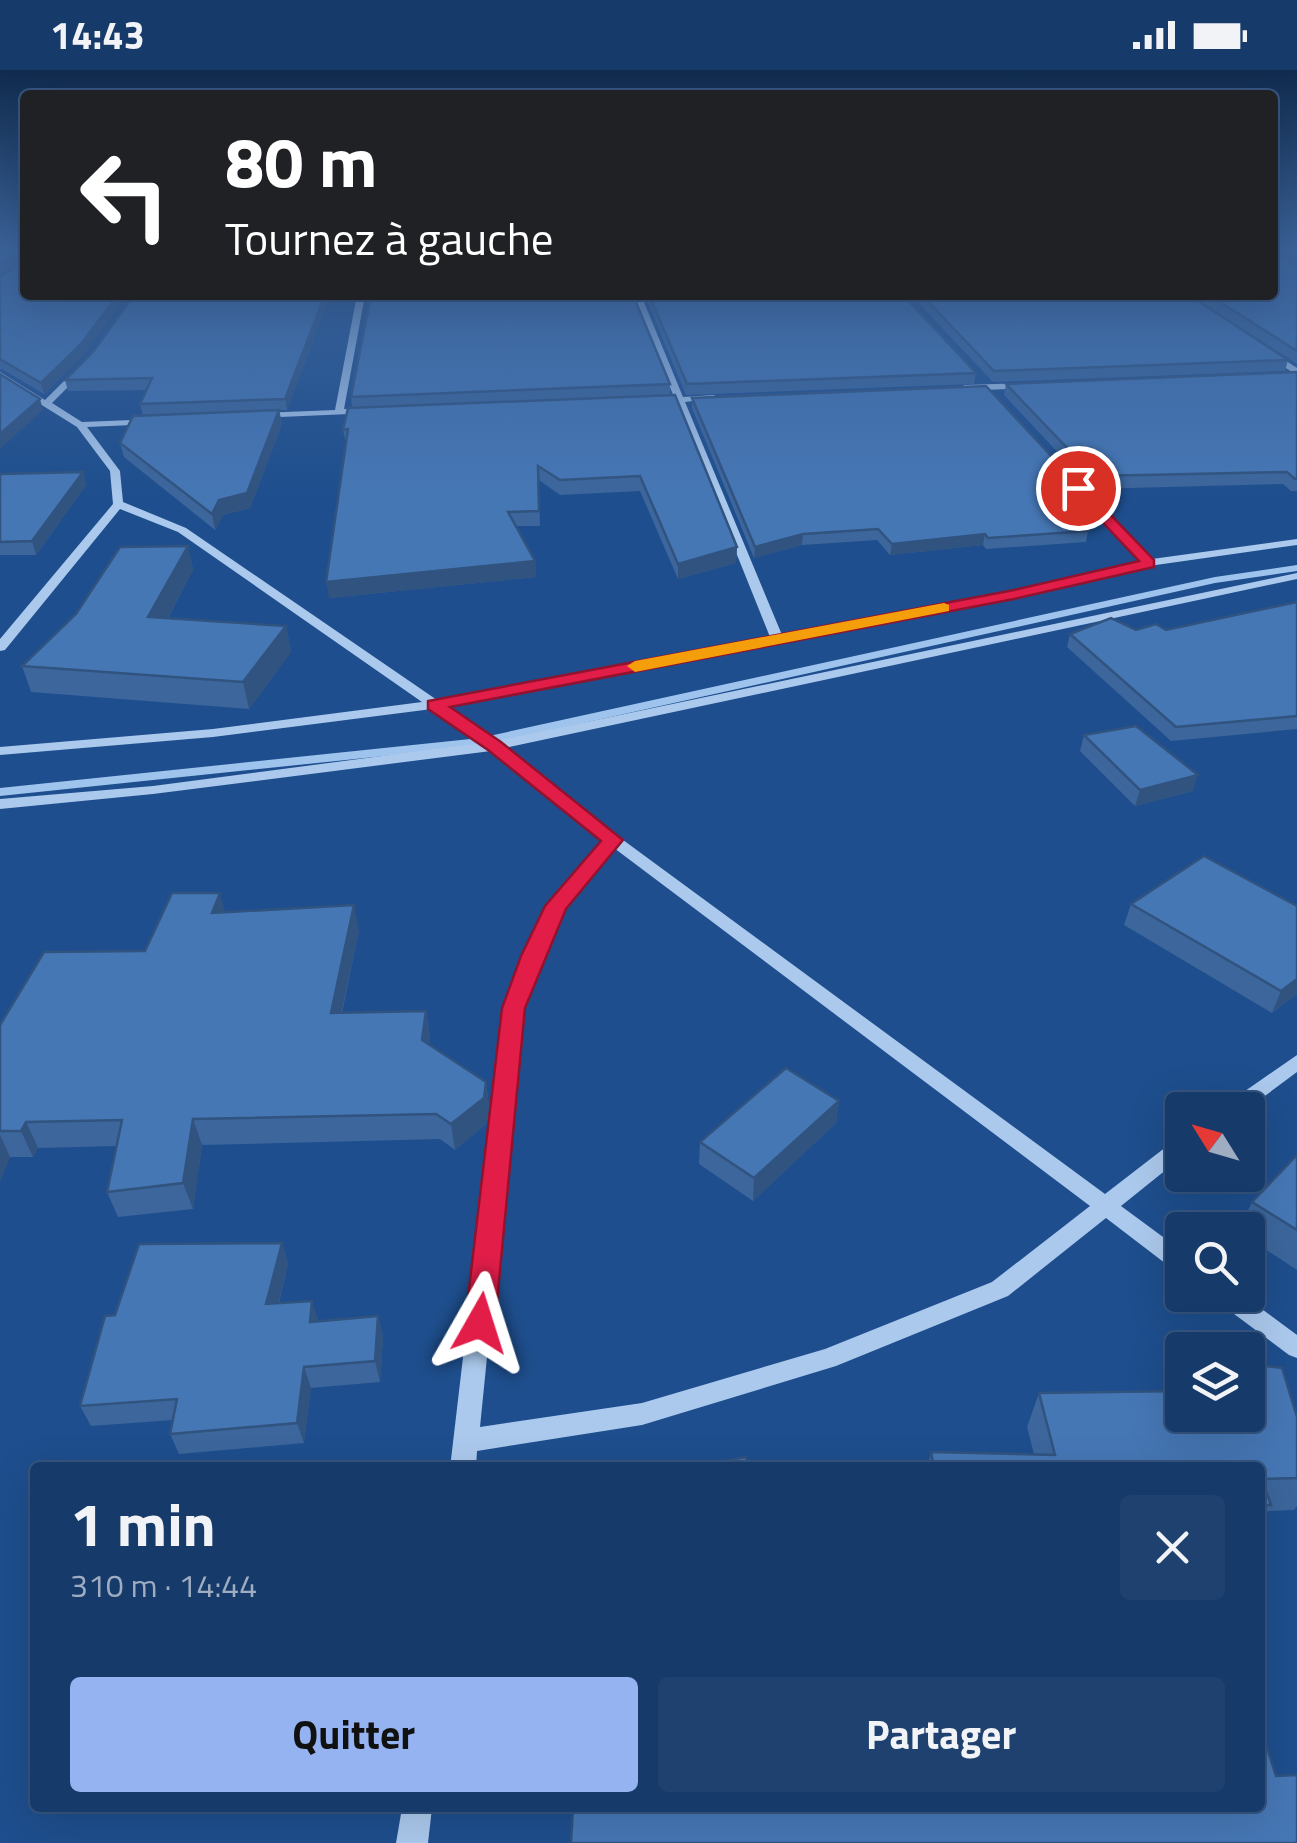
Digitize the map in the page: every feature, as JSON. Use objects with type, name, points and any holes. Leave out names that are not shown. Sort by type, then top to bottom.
[{"type":"street","points":[[338,412],[354,334]]},
{"type":"street","points":[[652,334],[777,639]]},
{"type":"street","points":[[1264,350],[1297,375]]},
{"type":"street","points":[[47,403],[90,359]]},
{"type":"street","points":[[972,374],[996,401]]},
{"type":"street","points":[[0,375],[80,425],[115,472],[118,504],[0,647]]},
{"type":"street","points":[[1278,378],[1297,375]]},
{"type":"street","points":[[946,389],[1042,386]]},
{"type":"street","points":[[642,401],[718,398]]},
{"type":"street","points":[[239,417],[376,411]]},
{"type":"street","points":[[80,425],[160,421]]},
{"type":"street","points":[[1072,482],[1149,564]]},
{"type":"street","points":[[118,504],[182,530],[494,746],[613,840],[1165,1249]]},
{"type":"street","points":[[0,750],[213,733],[434,705],[1014,595],[1149,564],[1297,542]]},
{"type":"street","points":[[0,804],[153,790],[494,746],[1297,576]]},
{"type":"street","points":[[613,840],[556,906],[532,956],[514,1008],[465,1454],[642,1414],[828,1359],[1000,1289],[1165,1159]]},
{"type":"street","points":[[1256,1092],[1297,1062]]},
{"type":"street","points":[[1249,1312],[1297,1348]]},
{"type":"street","points":[[412,1843],[416,1812]]},
{"type":"building","points":[[0,334],[89,334],[41,383],[0,359]]},
{"type":"building","points":[[106,334],[310,334],[285,399],[140,404],[152,378],[65,380]]},
{"type":"building","points":[[363,334],[649,334],[670,384],[351,397]]},
{"type":"building","points":[[666,334],[939,334],[976,373],[687,384]]},
{"type":"building","points":[[959,334],[1248,334],[1288,360],[994,371]]},
{"type":"building","points":[[1270,334],[1297,334],[1297,351]]},
{"type":"building","points":[[1297,372],[1297,479],[1287,472],[1094,476],[1006,384]]},
{"type":"building","points":[[0,374],[40,399],[0,434]]},
{"type":"building","points":[[986,386],[1095,503],[1064,504],[1088,531],[988,538],[985,534],[892,544],[878,529],[803,534],[755,547],[692,398]]},
{"type":"building","points":[[675,395],[737,547],[678,564],[640,476],[560,480],[538,466],[539,511],[508,512],[535,561],[326,582],[348,408]]},
{"type":"building","points":[[279,410],[247,493],[219,500],[212,514],[120,443],[133,416]]},
{"type":"building","points":[[83,472],[32,541],[0,542],[0,474]]},
{"type":"building","points":[[188,546],[148,617],[286,626],[243,682],[22,666],[76,614],[120,547]]},
{"type":"building","points":[[1297,602],[1297,716],[1176,727],[1070,634],[1111,618],[1136,630],[1156,624],[1166,630]]},
{"type":"building","points":[[1136,726],[1198,775],[1140,790],[1084,735]]},
{"type":"building","points":[[1204,856],[1297,906],[1297,979],[1281,991],[1131,904]]},
{"type":"building","points":[[172,893],[220,893],[212,913],[354,905],[331,1013],[426,1011],[422,1040],[486,1082],[484,1098],[451,1124],[436,1114],[193,1119],[183,1183],[107,1192],[122,1120],[26,1122],[21,1131],[0,1131],[0,1025],[44,952],[145,951]]},
{"type":"building","points":[[786,1068],[839,1101],[754,1178],[700,1142]]},
{"type":"building","points":[[1297,1155],[1297,1230],[1252,1202]]},
{"type":"building","points":[[282,1243],[266,1304],[312,1301],[310,1322],[378,1316],[375,1361],[304,1367],[297,1423],[170,1434],[177,1399],[80,1406],[105,1316],[115,1315],[139,1244]]},
{"type":"building","points":[[1265,1366],[1282,1368],[1297,1417],[1297,1478],[1265,1479],[1265,1462],[933,1462],[931,1452],[1055,1455],[1039,1393],[1165,1391],[1165,1432],[1265,1432]]},
{"type":"building","points":[[746,1457],[747,1462],[720,1462]]},
{"type":"building","points":[[1265,1742],[1276,1776],[1297,1775],[1297,1843],[571,1843],[573,1812],[1265,1812]]},
{"type":"waterway","points":[[0,792],[480,742],[1215,580],[1297,568]]},
{"type":"slow traffic","points":[[635,666],[944,608]]},
{"type":"route","points":[[480,1323],[514,1008],[532,956],[556,906],[613,840],[494,746],[434,705],[1014,595],[1149,564],[1078,488]]}]
